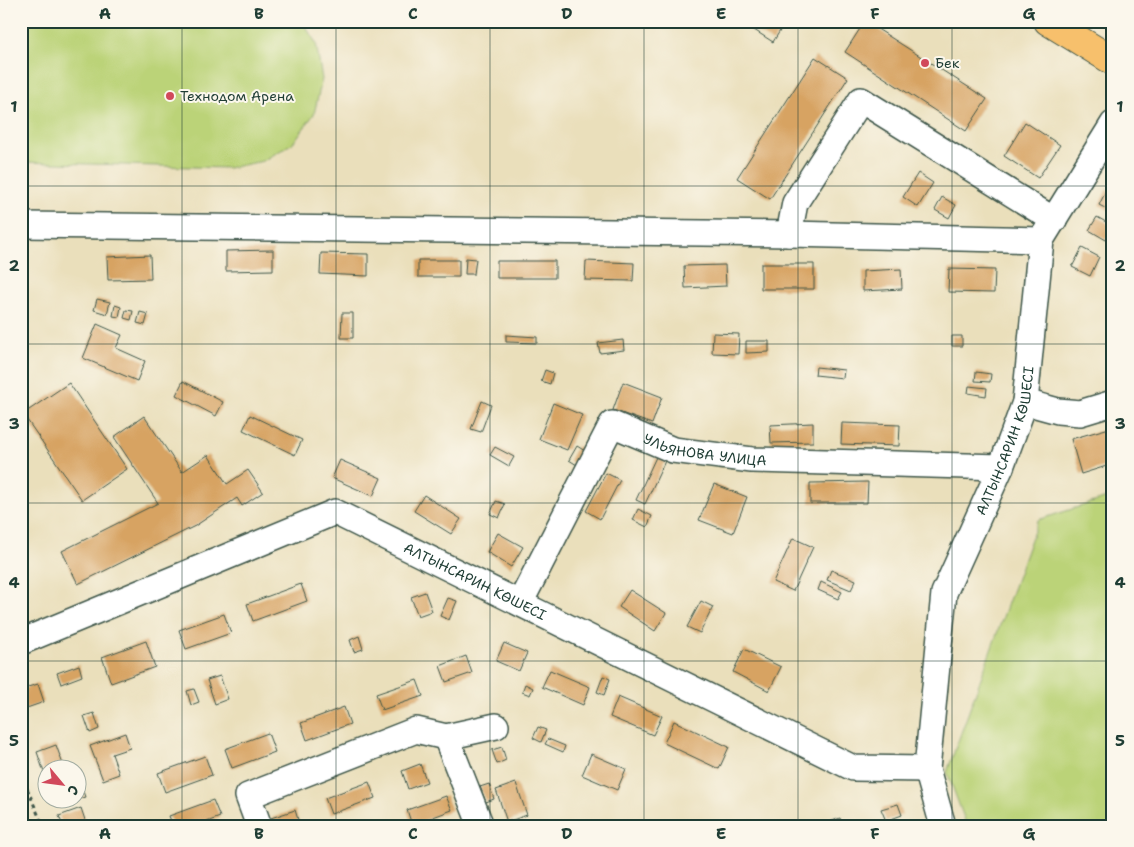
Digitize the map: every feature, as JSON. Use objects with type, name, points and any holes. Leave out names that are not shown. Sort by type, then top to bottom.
[{"type":"main road","points":[[1048,21],[1113,62]]},
{"type":"street","points":[[789,234],[795,203],[861,100],[1047,230]]},
{"type":"street","name":"АЛТЫНСАРИН КӨШЕСІ","points":[[943,826],[927,769],[944,593],[1001,467],[1025,402],[1047,230],[1113,124]]},
{"type":"street","points":[[21,224],[789,234],[1047,230]]},
{"type":"street","points":[[1025,402],[1058,411],[1080,413],[1113,403]]},
{"type":"street","name":"УЛЬЯНОВА УЛИЦА","points":[[520,603],[612,424],[673,450],[752,460],[1001,467]]},
{"type":"street","name":"АЛТЫНСАРИН КӨШЕСІ","points":[[21,642],[335,512],[854,768],[927,769]]},
{"type":"street","points":[[259,826],[248,796],[416,730],[446,738],[496,726]]},
{"type":"street","points":[[446,738],[481,826]]},
{"type":"path","points":[[21,774],[43,826]]},
{"type":"green space","name":"Технодом Арена","points":[[21,21],[302,21],[316,43],[322,79],[314,114],[293,143],[263,161],[228,168],[21,162]]},
{"type":"green space","points":[[1113,496],[1113,826],[967,826],[947,772],[1038,520]]},
{"type":"building","points":[[740,21],[786,21],[773,42]]},
{"type":"building","points":[[865,21],[987,99],[966,131],[845,52]]},
{"type":"building","points":[[815,57],[848,78],[770,199],[737,178]]},
{"type":"building","points":[[1025,122],[1060,145],[1038,178],[1004,156]]},
{"type":"building","points":[[918,173],[933,183],[918,207],[903,197]]},
{"type":"building","points":[[1107,189],[1113,192],[1113,212],[1099,205]]},
{"type":"building","points":[[942,197],[956,205],[949,218],[935,210]]},
{"type":"building","points":[[1097,217],[1113,226],[1106,240],[1089,230]]},
{"type":"building","points":[[1082,248],[1099,257],[1090,276],[1072,267]]},
{"type":"building","points":[[273,250],[273,270],[226,271],[226,251]]},
{"type":"building","points":[[321,253],[368,254],[368,276],[320,274]]},
{"type":"building","points":[[150,255],[151,279],[108,280],[107,257]]},
{"type":"building","points":[[466,258],[476,259],[474,274],[465,274]]},
{"type":"building","points":[[418,260],[459,260],[459,277],[418,277]]},
{"type":"building","points":[[497,261],[555,261],[555,278],[497,278]]},
{"type":"building","points":[[586,261],[634,263],[633,281],[585,280]]},
{"type":"building","points":[[761,264],[814,264],[814,289],[761,289]]},
{"type":"building","points":[[725,265],[726,286],[685,288],[684,266]]},
{"type":"building","points":[[901,269],[902,289],[863,291],[863,271]]},
{"type":"building","points":[[949,269],[995,270],[994,293],[948,292]]},
{"type":"building","points":[[97,299],[110,302],[107,314],[94,310]]},
{"type":"building","points":[[115,305],[121,307],[119,317],[113,316]]},
{"type":"building","points":[[126,310],[133,311],[131,320],[124,318]]},
{"type":"building","points":[[140,312],[148,314],[145,325],[137,323]]},
{"type":"building","points":[[342,313],[353,313],[353,338],[341,338]]},
{"type":"building","points":[[97,324],[122,335],[116,348],[145,361],[137,381],[83,358]]},
{"type":"building","points":[[713,333],[739,334],[738,354],[712,353]]},
{"type":"building","points":[[506,335],[537,337],[537,343],[506,342]]},
{"type":"building","points":[[952,336],[962,336],[962,346],[952,346]]},
{"type":"building","points":[[623,340],[624,350],[600,353],[598,343]]},
{"type":"building","points":[[746,341],[769,341],[769,352],[746,353]]},
{"type":"building","points":[[816,367],[844,370],[843,378],[815,375]]},
{"type":"building","points":[[545,370],[553,373],[550,384],[541,381]]},
{"type":"building","points":[[976,372],[991,374],[990,382],[975,381]]},
{"type":"building","points":[[183,381],[223,402],[216,416],[176,395]]},
{"type":"building","points":[[623,382],[662,397],[652,424],[613,410]]},
{"type":"building","points":[[69,383],[127,469],[82,500],[23,414]]},
{"type":"building","points":[[969,386],[987,388],[986,396],[968,393]]},
{"type":"building","points":[[482,401],[491,405],[481,432],[471,429]]},
{"type":"building","points":[[553,403],[582,415],[567,450],[539,439]]},
{"type":"building","points":[[250,415],[302,440],[295,455],[243,430]]},
{"type":"building","points":[[144,416],[182,472],[208,455],[227,484],[248,470],[263,492],[242,506],[237,498],[195,526],[78,584],[62,551],[158,503],[114,437]]},
{"type":"building","points":[[813,423],[813,442],[771,443],[770,425]]},
{"type":"building","points":[[842,423],[900,425],[899,446],[841,444]]},
{"type":"building","points":[[1113,427],[1113,464],[1081,474],[1071,439]]},
{"type":"building","points":[[577,446],[585,451],[577,465],[569,460]]},
{"type":"building","points":[[495,447],[514,457],[509,466],[490,455]]},
{"type":"building","points":[[656,457],[665,461],[645,504],[636,500]]},
{"type":"building","points":[[340,460],[381,478],[373,496],[332,478]]},
{"type":"building","points":[[606,473],[620,480],[600,519],[586,511]]},
{"type":"building","points":[[868,482],[867,503],[810,503],[810,483]]},
{"type":"building","points":[[714,484],[747,497],[733,533],[699,520]]},
{"type":"building","points":[[424,495],[461,519],[451,534],[414,511]]},
{"type":"building","points":[[496,501],[505,504],[499,518],[490,514]]},
{"type":"building","points":[[638,509],[652,516],[647,527],[633,520]]},
{"type":"building","points":[[498,533],[523,547],[511,567],[487,552]]},
{"type":"building","points":[[793,538],[813,547],[793,591],[773,582]]},
{"type":"building","points":[[831,570],[856,580],[851,590],[827,580]]},
{"type":"building","points":[[821,582],[842,592],[838,599],[818,590]]},
{"type":"building","points":[[301,584],[307,601],[253,621],[247,604]]},
{"type":"building","points":[[630,590],[666,613],[655,631],[619,607]]},
{"type":"building","points":[[425,592],[432,611],[418,616],[411,597]]},
{"type":"building","points":[[448,598],[457,601],[449,620],[440,616]]},
{"type":"building","points":[[701,601],[713,607],[700,633],[687,627]]},
{"type":"building","points":[[224,614],[231,633],[186,649],[179,630]]},
{"type":"building","points":[[359,636],[363,649],[354,652],[350,640]]},
{"type":"building","points":[[146,641],[155,667],[111,683],[102,657]]},
{"type":"building","points":[[504,643],[527,653],[519,671],[496,661]]},
{"type":"building","points":[[744,649],[781,667],[769,691],[733,672]]},
{"type":"building","points":[[466,656],[472,673],[446,682],[440,666]]},
{"type":"building","points":[[79,665],[82,676],[61,684],[57,673]]},
{"type":"building","points":[[550,670],[590,687],[583,705],[542,687]]},
{"type":"building","points":[[220,676],[228,699],[215,704],[207,680]]},
{"type":"building","points":[[603,676],[610,679],[604,695],[597,692]]},
{"type":"building","points":[[417,680],[423,696],[382,710],[376,694]]},
{"type":"building","points":[[38,684],[44,702],[21,710],[21,689]]},
{"type":"building","points":[[525,684],[533,688],[530,695],[522,692]]},
{"type":"building","points":[[194,689],[199,702],[191,705],[187,691]]},
{"type":"building","points":[[618,697],[662,716],[653,735],[610,717]]},
{"type":"building","points":[[344,707],[350,724],[307,740],[301,723]]},
{"type":"building","points":[[94,713],[99,729],[90,733],[84,716]]},
{"type":"building","points":[[674,721],[729,747],[719,769],[664,743]]},
{"type":"building","points":[[538,727],[546,730],[541,742],[533,738]]},
{"type":"building","points":[[125,733],[130,748],[112,754],[119,774],[103,780],[90,746]]},
{"type":"building","points":[[268,733],[275,752],[232,768],[225,749]]},
{"type":"building","points":[[548,739],[565,746],[563,752],[545,744]]},
{"type":"building","points":[[56,745],[61,760],[40,760],[37,752]]},
{"type":"building","points":[[502,747],[506,760],[497,764],[492,750]]},
{"type":"building","points":[[591,754],[626,769],[617,790],[582,775]]},
{"type":"building","points":[[205,756],[212,775],[165,792],[158,773]]},
{"type":"building","points":[[420,764],[427,782],[408,789],[402,771]]},
{"type":"building","points":[[369,782],[375,798],[331,814],[325,798]]},
{"type":"building","points":[[516,783],[527,815],[507,822],[496,790]]},
{"type":"building","points":[[489,784],[494,799],[486,802],[480,787]]},
{"type":"building","points":[[446,796],[452,810],[412,825],[407,810]]},
{"type":"building","points":[[213,800],[220,817],[196,826],[173,826],[169,816]]},
{"type":"building","points":[[898,804],[902,815],[886,821],[881,809]]},
{"type":"building","points":[[76,810],[82,810],[87,826],[63,826],[59,816]]},
{"type":"building","points":[[295,810],[300,826],[274,826],[271,818]]},
{"type":"building","points":[[840,818],[843,826],[819,826]]},
{"type":"place","name":"Бек","points":[[925,63]]},
{"type":"place","name":"Технодом Арена","points":[[170,96]]}]
